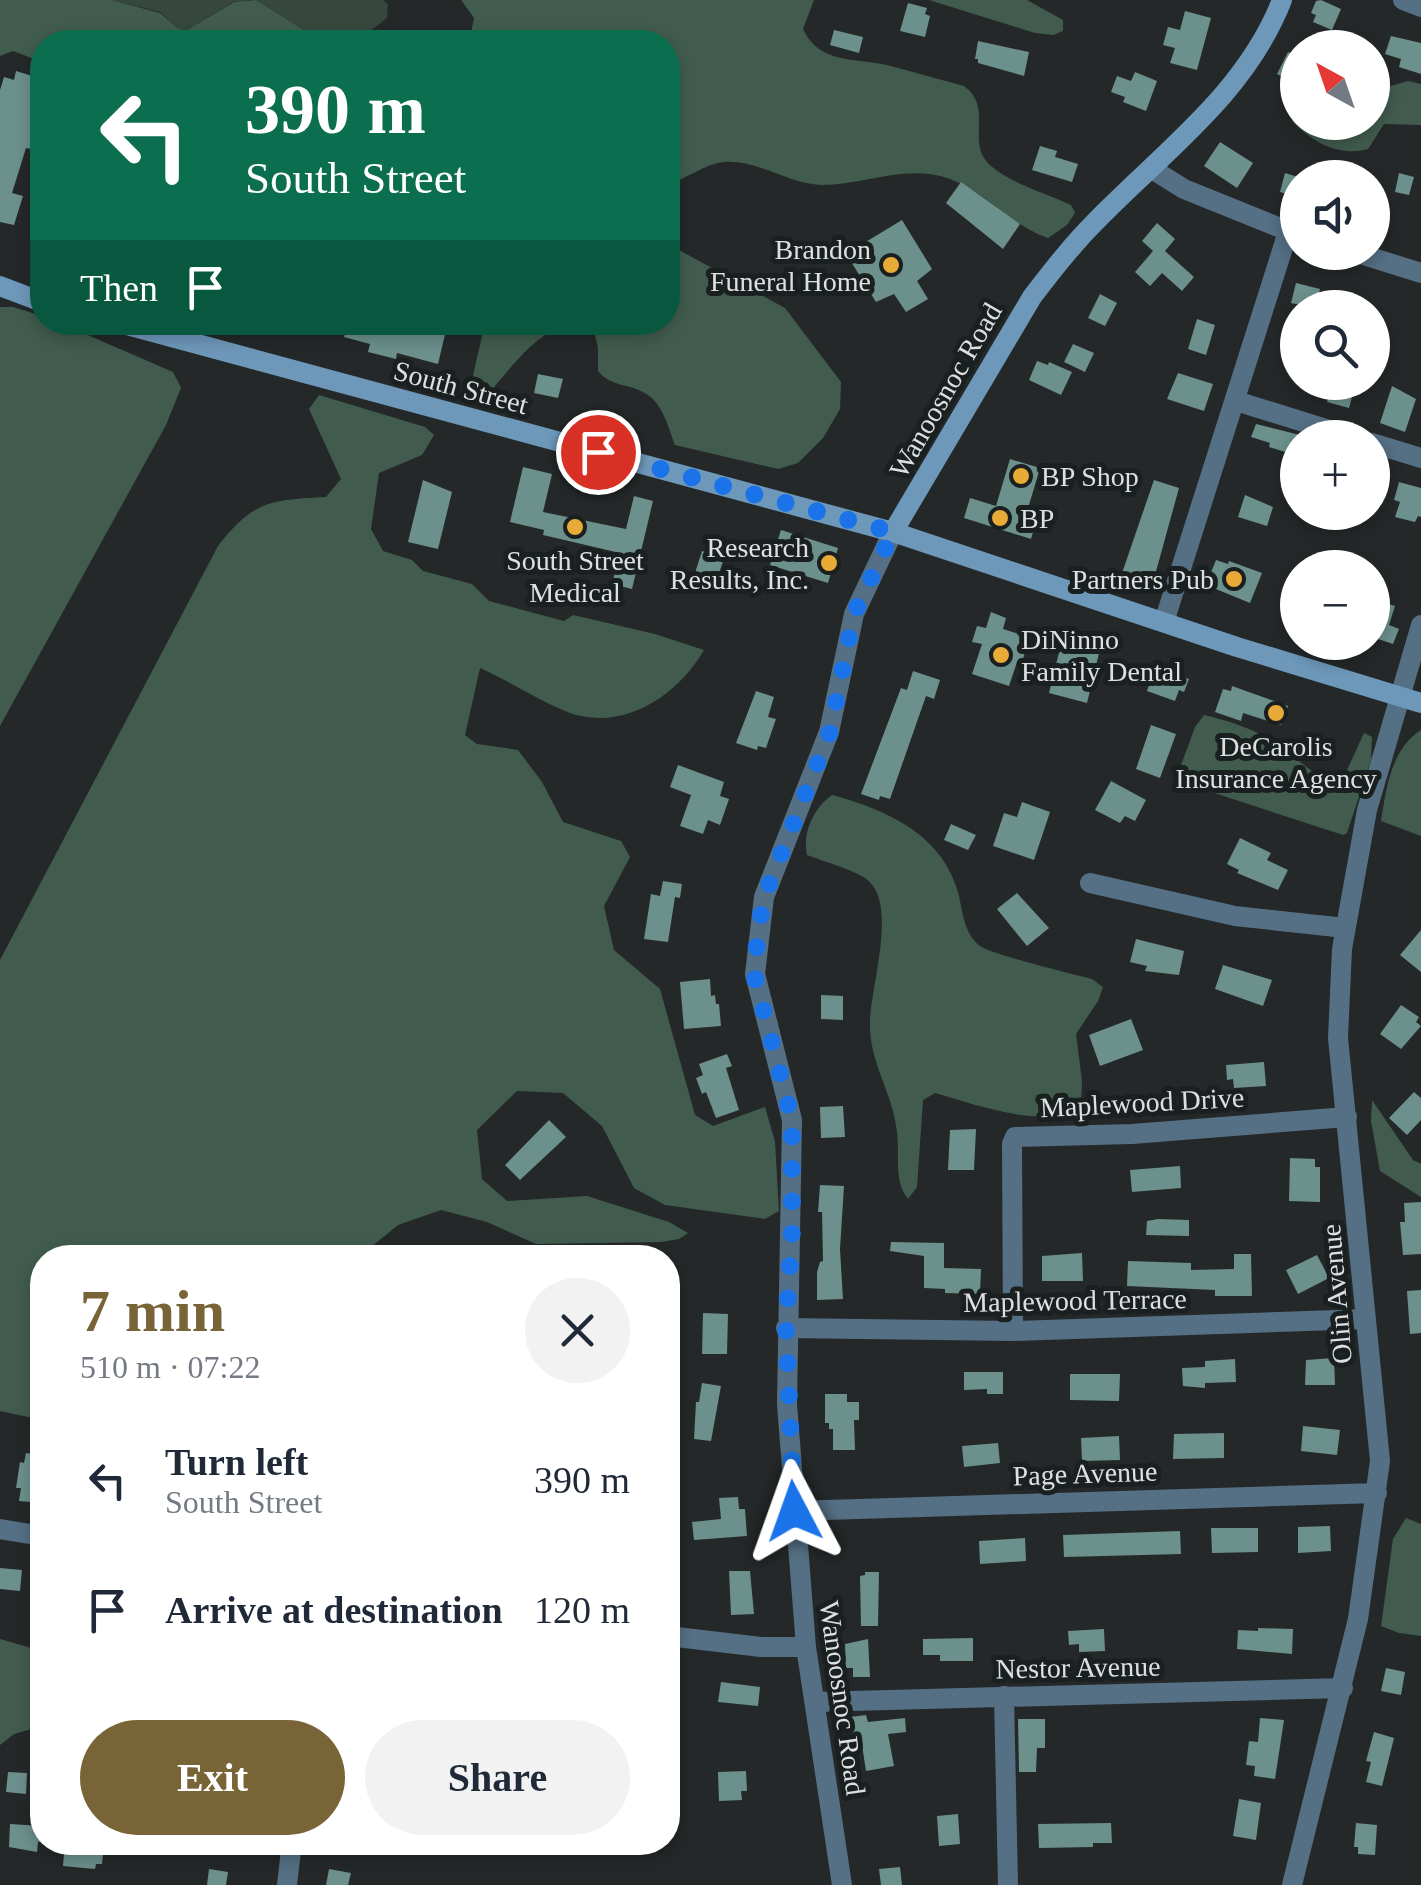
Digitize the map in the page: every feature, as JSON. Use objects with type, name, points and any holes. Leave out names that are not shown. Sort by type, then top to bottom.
[{"type":"main road","name":"Wanoosnoc Road","points":[[893,532],[1032,297],[1095,222],[1152,170],[1244,70],[1282,0]]},
{"type":"main road","points":[[0,286],[30,297]]},
{"type":"main road","name":"South Street","points":[[164,335],[893,532],[1421,703]]},
{"type":"street","points":[[1403,0],[1421,7]]},
{"type":"street","points":[[1152,170],[1184,189],[1280,228]]},
{"type":"street","points":[[1390,264],[1421,274]]},
{"type":"street","points":[[1164,622],[1280,270]]},
{"type":"street","points":[[1236,401],[1297,420]]},
{"type":"street","points":[[1390,449],[1421,458]]},
{"type":"street","name":"Wanoosnoc Road","points":[[842,1885],[806,1647],[794,1511],[786,1328],[792,1231],[792,1120],[754,974],[764,897],[830,732],[854,614],[893,532]]},
{"type":"street","name":"Olin Avenue","points":[[1292,1885],[1343,1688],[1366,1579],[1380,1462],[1338,1038],[1344,928],[1367,810],[1421,625]]},
{"type":"street","points":[[1090,883],[1235,916],[1344,928]]},
{"type":"street","name":"Maplewood Drive","points":[[1013,1331],[1015,1137],[1132,1134],[1346,1117]]},
{"type":"street","name":"Maplewood Terrace","points":[[786,1328],[1013,1331],[1366,1319]]},
{"type":"street","name":"Page Avenue","points":[[794,1511],[1377,1493]]},
{"type":"street","points":[[0,1529],[30,1534]]},
{"type":"street","points":[[680,1638],[761,1648],[806,1647]]},
{"type":"street","name":"Nestor Avenue","points":[[815,1702],[1343,1688]]},
{"type":"street","points":[[1004,1696],[1008,1885]]},
{"type":"street","points":[[287,1885],[290,1855]]},
{"type":"green space","points":[[0,0],[112,0],[160,13],[179,29],[187,30],[30,30],[30,57],[13,51],[0,56]]},
{"type":"green space","points":[[112,0],[252,0],[233,2],[187,30],[179,29],[160,12]]},
{"type":"green space","points":[[256,0],[383,0],[388,4],[387,18],[372,30],[304,30]]},
{"type":"green space","points":[[256,0],[304,30],[187,30],[234,2]]},
{"type":"green space","points":[[461,0],[814,0],[803,29],[818,48],[839,58],[887,65],[964,86],[978,105],[983,157],[1019,183],[1071,205],[1075,213],[1067,225],[1048,238],[963,185],[934,175],[902,174],[821,185],[748,164],[724,162],[680,180],[680,30],[472,30],[474,18]]},
{"type":"green space","points":[[929,0],[1027,0],[1063,20],[1063,31],[1053,35],[1035,33]]},
{"type":"green space","points":[[1408,81],[1421,84],[1421,125],[1390,124],[1390,86]]},
{"type":"green space","points":[[1316,140],[1374,140],[1368,149],[1357,151],[1326,146]]},
{"type":"green space","points":[[680,251],[785,308],[841,382],[840,409],[823,438],[798,463],[778,469],[675,445],[653,399],[609,380],[598,371],[595,335],[680,335]]},
{"type":"green space","points":[[0,307],[13,307],[30,312],[30,335],[88,335],[173,372],[181,388],[166,425],[0,726]]},
{"type":"green space","points":[[482,335],[545,335],[487,395],[478,394],[471,384]]},
{"type":"green space","points":[[319,395],[425,427],[434,435],[422,455],[379,473],[371,529],[383,551],[412,560],[423,571],[472,584],[489,601],[564,621],[573,615],[704,650],[679,683],[663,696],[645,707],[606,718],[565,711],[480,668],[465,735],[477,744],[518,750],[542,782],[563,822],[621,841],[630,857],[604,906],[614,950],[660,989],[695,1115],[713,1126],[765,1107],[775,1142],[779,1211],[765,1219],[665,1205],[634,1188],[602,1126],[563,1093],[517,1091],[477,1130],[482,1179],[507,1201],[587,1196],[669,1222],[688,1233],[661,1242],[536,1244],[487,1222],[441,1210],[398,1225],[374,1245],[30,1245],[30,1417],[0,1411],[0,960],[218,546],[253,511],[291,499],[326,497],[341,479],[309,409]]},
{"type":"green space","points":[[1204,715],[1265,737],[1332,780],[1342,781],[1364,733],[1372,737],[1371,760],[1347,833],[1343,835],[1193,786],[1180,768],[1195,727]]},
{"type":"green space","points":[[1421,730],[1421,836],[1381,821],[1396,759]]},
{"type":"green space","points":[[832,795],[890,816],[924,838],[949,869],[966,927],[980,946],[1092,979],[1103,987],[1076,1034],[1081,1108],[1065,1114],[1028,1116],[935,1093],[923,1100],[917,1187],[908,1199],[899,1176],[895,1118],[871,1042],[881,906],[865,878],[807,855],[811,821]]},
{"type":"green space","points":[[1372,1100],[1413,1160],[1421,1164],[1421,1197],[1380,1171],[1371,1121]]},
{"type":"green space","points":[[1406,1518],[1421,1524],[1421,1636],[1381,1626],[1393,1539]]},
{"type":"green space","points":[[0,1639],[30,1648],[30,1729],[14,1734],[0,1745]]},
{"type":"building","points":[[1316,1],[1341,9],[1332,30],[1313,22],[1316,15],[1311,13]]},
{"type":"building","points":[[908,3],[927,8],[925,14],[930,16],[925,37],[900,31]]},
{"type":"building","points":[[1185,11],[1211,18],[1197,70],[1170,63],[1175,48],[1163,45],[1168,27],[1180,30]]},
{"type":"building","points":[[834,30],[863,37],[859,53],[830,45]]},
{"type":"building","points":[[1391,36],[1421,43],[1421,74],[1399,67],[1401,59],[1390,56]]},
{"type":"building","points":[[978,41],[1029,52],[1024,76],[978,63]]},
{"type":"building","points":[[16,71],[30,75],[30,149],[26,148],[12,193],[23,196],[14,225],[0,222],[0,90],[4,77],[14,80]]},
{"type":"building","points":[[1135,72],[1157,81],[1146,111],[1123,102],[1125,97],[1111,92],[1117,76],[1131,81]]},
{"type":"building","points":[[1220,142],[1253,163],[1237,188],[1204,166]]},
{"type":"building","points":[[1040,146],[1057,151],[1055,157],[1078,164],[1072,182],[1032,170]]},
{"type":"building","points":[[1399,173],[1414,177],[1409,195],[1395,192]]},
{"type":"building","points":[[961,182],[1020,224],[1003,249],[946,203]]},
{"type":"building","name":"Brandon Funeral Home","points":[[902,220],[932,269],[917,281],[928,299],[906,312],[894,294],[876,302],[850,260],[864,251],[864,243]]},
{"type":"building","points":[[1157,223],[1175,239],[1165,251],[1194,277],[1182,291],[1162,273],[1150,286],[1135,272],[1153,251],[1142,241]]},
{"type":"building","points":[[1296,283],[1320,289],[1320,290],[1294,290]]},
{"type":"building","points":[[1100,294],[1117,303],[1105,326],[1088,318]]},
{"type":"building","points":[[1197,319],[1215,325],[1206,355],[1188,349]]},
{"type":"building","points":[[445,335],[438,364],[397,353],[396,359],[368,352],[370,344],[344,337]]},
{"type":"building","points":[[1073,344],[1094,353],[1085,372],[1064,362]]},
{"type":"building","points":[[1037,361],[1072,372],[1061,395],[1029,380]]},
{"type":"building","points":[[1178,373],[1213,384],[1204,411],[1167,399]]},
{"type":"building","points":[[538,374],[563,379],[558,398],[534,393]]},
{"type":"building","points":[[1392,386],[1416,399],[1405,432],[1390,427],[1390,420],[1381,420]]},
{"type":"building","points":[[1328,400],[1351,400],[1349,408]]},
{"type":"building","points":[[1256,424],[1280,430],[1280,450],[1269,447],[1270,443],[1251,437]]},
{"type":"building","points":[[1010,459],[1040,468],[1026,515],[1037,518],[1031,539],[964,518],[970,498],[996,506]]},
{"type":"building","name":"South Street Medical","points":[[523,467],[552,474],[543,512],[626,529],[634,496],[653,501],[632,589],[612,584],[620,553],[543,535],[544,530],[510,522]]},
{"type":"building","points":[[423,480],[452,492],[438,549],[408,542]]},
{"type":"building","points":[[1154,480],[1179,488],[1152,586],[1121,576]]},
{"type":"building","points":[[1399,482],[1421,488],[1421,517],[1415,522],[1395,517],[1400,502],[1394,500]]},
{"type":"building","points":[[1245,495],[1273,507],[1267,526],[1238,517]]},
{"type":"building","points":[[781,530],[838,548],[828,583],[770,565]]},
{"type":"building","points":[[702,551],[724,558],[713,592],[699,587],[703,575],[695,573]]},
{"type":"building","name":"Partners Pub","points":[[1216,560],[1262,573],[1250,603],[1206,585]]},
{"type":"building","name":"DiNinno Family Dental","points":[[991,612],[1006,618],[1003,629],[1025,636],[1022,663],[1017,662],[1009,686],[972,674],[982,644],[972,642],[977,626],[986,628]]},
{"type":"building","points":[[1390,625],[1399,629],[1393,644],[1390,643]]},
{"type":"building","points":[[1064,632],[1101,645],[1087,703],[1049,693]]},
{"type":"building","points":[[1155,668],[1189,679],[1175,701],[1147,691]]},
{"type":"building","points":[[913,671],[940,680],[934,699],[926,696],[890,799],[861,794],[901,688],[907,690]]},
{"type":"building","points":[[1232,686],[1288,706],[1281,725],[1243,713],[1241,721],[1215,712],[1223,689],[1231,691]]},
{"type":"building","points":[[756,691],[774,697],[768,717],[776,719],[766,748],[758,746],[757,750],[736,743]]},
{"type":"building","points":[[1151,725],[1176,734],[1160,778],[1136,769]]},
{"type":"building","points":[[678,765],[724,782],[720,796],[729,799],[720,825],[708,820],[703,834],[680,826],[691,795],[670,787]]},
{"type":"building","points":[[1111,781],[1146,800],[1135,821],[1125,816],[1120,823],[1095,810]]},
{"type":"building","points":[[1022,802],[1050,812],[1034,860],[993,846],[1004,813],[1017,817]]},
{"type":"building","points":[[951,824],[976,835],[968,850],[944,840]]},
{"type":"building","points":[[1240,838],[1271,853],[1267,860],[1288,870],[1278,890],[1237,873],[1239,870],[1227,864]]},
{"type":"building","points":[[663,881],[682,884],[680,898],[675,897],[668,942],[644,939],[651,894],[660,896]]},
{"type":"building","points":[[1017,893],[1049,928],[1027,946],[997,909]]},
{"type":"building","points":[[1421,930],[1421,972],[1400,955]]},
{"type":"building","points":[[1136,939],[1184,951],[1179,975],[1145,971],[1147,966],[1130,962]]},
{"type":"building","points":[[1223,965],[1272,980],[1263,1006],[1215,989]]},
{"type":"building","points":[[710,979],[711,996],[715,995],[719,1004],[721,1026],[684,1029],[680,982]]},
{"type":"building","points":[[821,995],[843,996],[843,1020],[821,1019]]},
{"type":"building","points":[[1401,1005],[1419,1017],[1416,1022],[1421,1026],[1401,1049],[1380,1034]]},
{"type":"building","points":[[1131,1019],[1143,1050],[1100,1066],[1089,1035]]},
{"type":"building","points":[[727,1054],[732,1066],[726,1068],[739,1110],[716,1118],[696,1078],[703,1075],[699,1064]]},
{"type":"building","points":[[1264,1062],[1266,1086],[1234,1088],[1233,1079],[1227,1080],[1226,1065]]},
{"type":"building","points":[[1414,1092],[1421,1098],[1421,1120],[1407,1135],[1389,1118]]},
{"type":"building","points":[[843,1106],[845,1137],[821,1138],[820,1107]]},
{"type":"building","points":[[549,1120],[566,1137],[520,1180],[505,1165]]},
{"type":"building","points":[[976,1129],[974,1170],[948,1170],[950,1130]]},
{"type":"building","points":[[1290,1158],[1315,1159],[1315,1167],[1320,1167],[1320,1202],[1289,1201]]},
{"type":"building","points":[[1180,1166],[1181,1188],[1132,1192],[1130,1170]]},
{"type":"building","points":[[820,1185],[844,1186],[840,1249],[843,1299],[817,1300],[817,1272],[823,1261],[822,1212],[818,1212]]},
{"type":"building","points":[[1421,1202],[1421,1254],[1403,1255],[1400,1222],[1405,1222],[1404,1203]]},
{"type":"building","points":[[1189,1220],[1189,1236],[1146,1235],[1147,1221]]},
{"type":"building","points":[[891,1242],[944,1243],[944,1268],[981,1269],[980,1294],[924,1288],[924,1256],[890,1251]]},
{"type":"building","points":[[1082,1253],[1083,1281],[1042,1281],[1042,1256]]},
{"type":"building","points":[[1234,1254],[1251,1254],[1252,1296],[1215,1296],[1215,1290],[1127,1286],[1128,1261],[1191,1263],[1191,1270],[1234,1269]]},
{"type":"building","points":[[1317,1255],[1329,1278],[1298,1294],[1286,1270]]},
{"type":"building","points":[[1421,1290],[1421,1333],[1410,1334],[1407,1291]]},
{"type":"building","points":[[703,1313],[728,1314],[727,1354],[702,1354]]},
{"type":"building","points":[[1334,1358],[1335,1385],[1305,1385],[1306,1360]]},
{"type":"building","points":[[1235,1359],[1236,1382],[1205,1383],[1205,1388],[1183,1386],[1182,1368],[1205,1367],[1205,1361]]},
{"type":"building","points":[[964,1372],[1003,1372],[1003,1394],[987,1394],[987,1389],[964,1390]]},
{"type":"building","points":[[1070,1374],[1120,1374],[1119,1401],[1070,1400]]},
{"type":"building","points":[[702,1383],[721,1386],[711,1441],[694,1439],[696,1402]]},
{"type":"building","points":[[825,1394],[847,1394],[847,1402],[859,1402],[859,1420],[854,1420],[855,1450],[833,1450],[833,1429],[825,1423]]},
{"type":"building","points":[[1303,1426],[1340,1430],[1337,1455],[1301,1451]]},
{"type":"building","points":[[1224,1433],[1224,1458],[1173,1459],[1174,1434]]},
{"type":"building","points":[[1119,1436],[1120,1460],[1082,1461],[1081,1438]]},
{"type":"building","points":[[998,1443],[1000,1463],[964,1467],[962,1446]]},
{"type":"building","points":[[26,1453],[30,1454],[30,1502],[19,1501],[21,1488],[16,1488],[20,1462],[24,1463]]},
{"type":"building","points":[[738,1497],[739,1509],[745,1509],[747,1536],[694,1540],[692,1522],[721,1519],[719,1498]]},
{"type":"building","points":[[1330,1526],[1331,1551],[1298,1553],[1298,1527]]},
{"type":"building","points":[[1211,1528],[1258,1528],[1258,1552],[1212,1553]]},
{"type":"building","points":[[1180,1531],[1181,1554],[1064,1557],[1063,1535]]},
{"type":"building","points":[[1025,1538],[1026,1561],[980,1564],[979,1541]]},
{"type":"building","points":[[0,1568],[22,1570],[20,1591],[0,1589]]},
{"type":"building","points":[[729,1571],[750,1571],[754,1614],[731,1615]]},
{"type":"building","points":[[879,1572],[878,1626],[861,1626],[860,1576]]},
{"type":"building","points":[[1104,1629],[1105,1651],[1079,1652],[1079,1644],[1069,1645],[1068,1631]]},
{"type":"building","points":[[1293,1629],[1292,1654],[1237,1649],[1238,1630]]},
{"type":"building","points":[[973,1638],[973,1661],[940,1661],[940,1655],[923,1655],[923,1639]]},
{"type":"building","points":[[868,1639],[870,1677],[853,1677],[853,1668],[846,1668],[845,1644]]},
{"type":"building","points":[[1386,1668],[1405,1672],[1401,1695],[1381,1691]]},
{"type":"building","points":[[721,1682],[760,1687],[758,1706],[718,1702]]},
{"type":"building","points":[[866,1715],[868,1722],[905,1718],[906,1732],[888,1734],[894,1766],[866,1771],[860,1732],[852,1733],[850,1717]]},
{"type":"building","points":[[1260,1718],[1284,1720],[1275,1779],[1254,1776],[1255,1766],[1246,1765],[1249,1741],[1258,1742]]},
{"type":"building","points":[[1018,1719],[1045,1719],[1045,1748],[1037,1748],[1036,1772],[1019,1772]]},
{"type":"building","points":[[1374,1732],[1394,1738],[1382,1786],[1366,1782],[1371,1762],[1366,1761]]},
{"type":"building","points":[[746,1771],[747,1791],[741,1791],[742,1800],[719,1801],[718,1772]]},
{"type":"building","points":[[8,1772],[27,1773],[26,1794],[6,1792]]},
{"type":"building","points":[[1239,1799],[1261,1803],[1256,1840],[1233,1836]]},
{"type":"building","points":[[958,1814],[960,1844],[939,1846],[937,1816]]},
{"type":"building","points":[[1111,1823],[1112,1843],[1039,1848],[1038,1824]]},
{"type":"building","points":[[1356,1823],[1377,1825],[1375,1855],[1358,1854],[1358,1847],[1354,1847]]},
{"type":"building","points":[[10,1824],[30,1825],[30,1851],[9,1847]]},
{"type":"building","points":[[64,1855],[103,1855],[102,1864],[96,1864],[95,1869],[63,1866]]},
{"type":"building","points":[[900,1867],[902,1885],[881,1885],[879,1869]]},
{"type":"building","points":[[209,1869],[228,1872],[226,1885],[207,1885]]},
{"type":"building","points":[[329,1869],[351,1873],[348,1885],[326,1885]]},
{"type":"place","name":"Brandon Funeral Home","points":[[891,265]]},
{"type":"place","name":"BP Shop","points":[[1021,476]]},
{"type":"place","name":"BP","points":[[1000,518]]},
{"type":"place","name":"South Street Medical","points":[[575,527]]},
{"type":"place","name":"Research Results, Inc.","points":[[829,563]]},
{"type":"place","name":"Partners Pub","points":[[1234,579]]},
{"type":"place","name":"DiNinno Family Dental","points":[[1001,655]]},
{"type":"place","name":"DeCarolis Insurance Agency","points":[[1276,713]]},
{"type":"route","points":[[598,452],[893,532],[854,614],[830,732],[764,897],[758,933],[754,974],[792,1120],[792,1231],[786,1328],[794,1511]]}]
